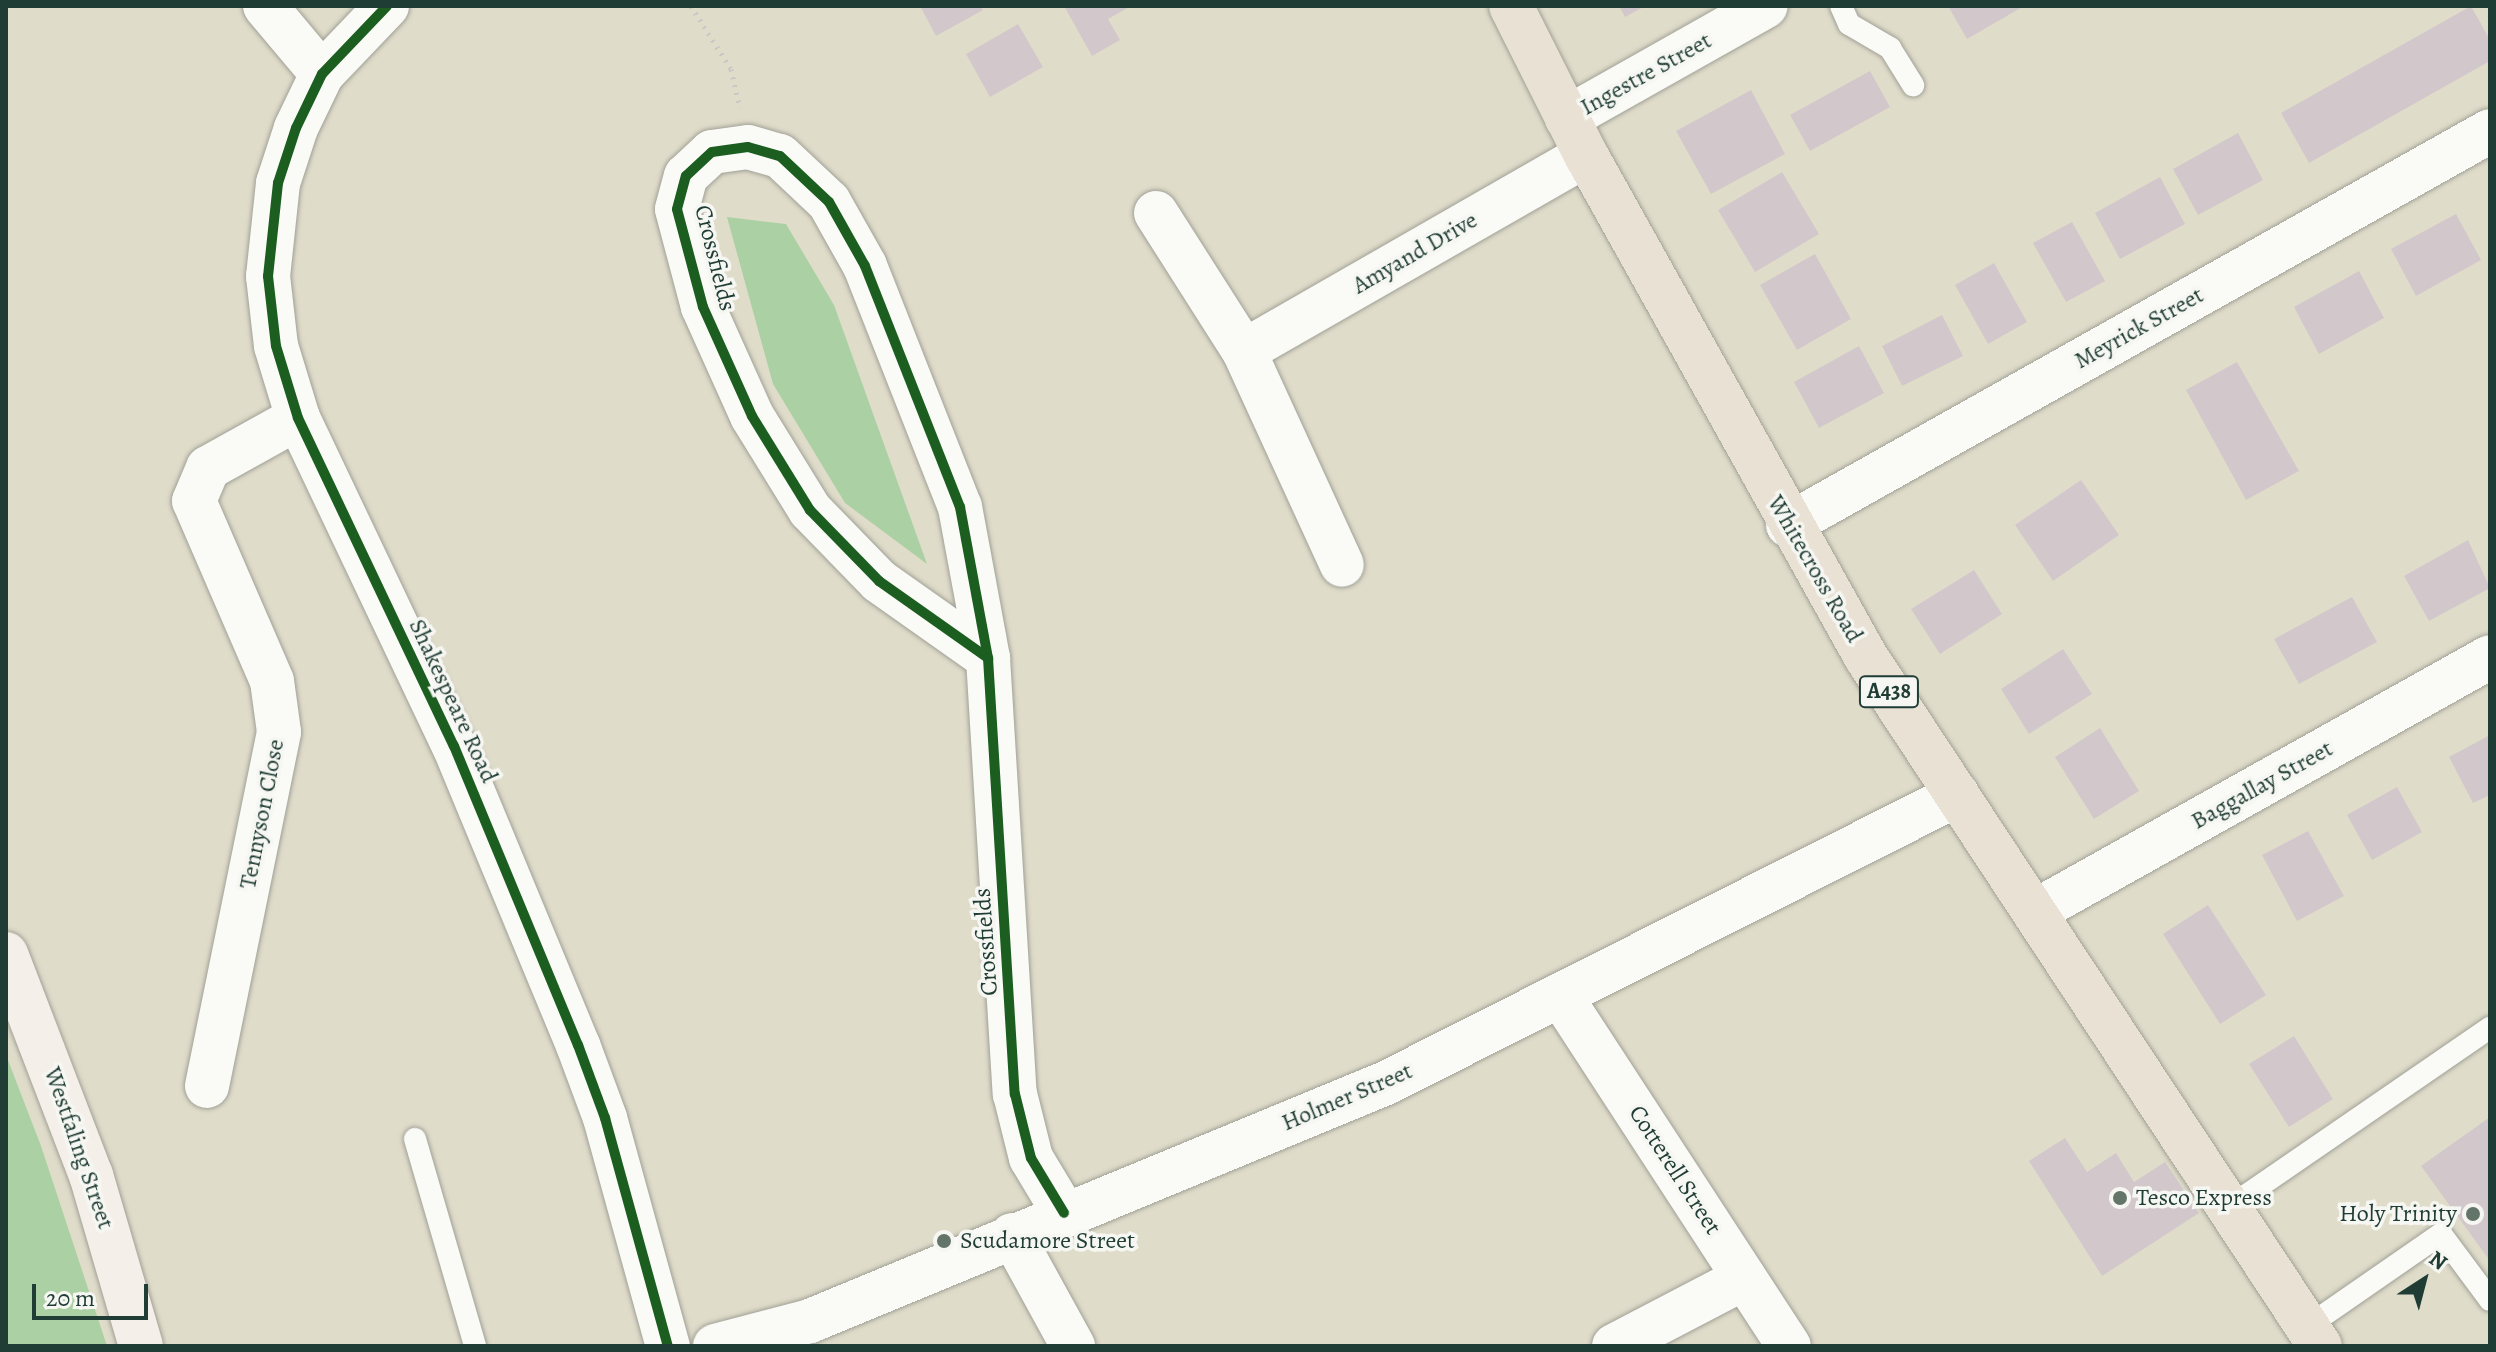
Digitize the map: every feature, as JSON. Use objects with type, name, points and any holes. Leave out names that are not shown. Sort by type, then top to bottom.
[{"type":"highway","name":"Whitecross Road","points":[[1511,6],[1577,137],[1788,525],[1957,795],[2232,1205],[2314,1336]]},
{"type":"street","points":[[265,6],[322,74]]},
{"type":"street","name":"Shakespeare Road","points":[[387,6],[322,74],[296,128],[278,183],[268,276],[276,346],[298,418],[454,746],[578,1045],[605,1118],[668,1346]]},
{"type":"street","name":"Ingestre Street","points":[[1577,137],[1766,6]]},
{"type":"street","name":"Meyrick Street","points":[[1788,525],[2490,131]]},
{"type":"street","name":"Amyand Drive","points":[[1244,351],[1577,137]]},
{"type":"street","name":"Crossfields","points":[[988,658],[879,581],[810,510],[752,416],[703,307],[677,209],[686,176],[712,152],[748,147],[780,156],[829,202],[865,266],[960,507],[988,658],[1015,1094],[1031,1158],[1064,1213]]},
{"type":"street","points":[[1156,213],[1244,351],[1342,565]]},
{"type":"street","name":"Tennyson Close","points":[[207,1086],[279,732],[272,681],[194,501],[208,468],[298,418]]},
{"type":"street","name":"Baggallay Street","points":[[2034,912],[2490,657]]},
{"type":"street","name":"Holmer Street","points":[[715,1346],[810,1321],[1064,1213],[1386,1083],[1957,795]]},
{"type":"street","name":"Westfaling Street","points":[[6,954],[91,1175],[141,1346]]},
{"type":"street","name":"Cotterell Street","points":[[1560,995],[1789,1346]]},
{"type":"street","points":[[1012,1235],[1073,1346]]},
{"type":"street","points":[[1614,1346],[1744,1278]]},
{"type":"lane","points":[[1841,6],[1849,24],[1890,48],[1913,85]]},
{"type":"lane","points":[[2232,1205],[2490,1028]]},
{"type":"lane","points":[[415,1139],[475,1346]]},
{"type":"lane","points":[[2314,1336],[2441,1234],[2490,1300]]},
{"type":"path","points":[[691,6],[731,69],[748,147]]},
{"type":"green space","points":[[727,217],[786,224],[834,305],[927,564],[845,503],[773,384]]},
{"type":"green space","points":[[6,1055],[41,1146],[107,1346],[6,1346]]},
{"type":"building","points":[[920,6],[980,6],[983,10],[936,36]]},
{"type":"building","points":[[1064,6],[1131,6],[1108,19],[1120,40],[1092,56]]},
{"type":"building","points":[[1619,6],[1645,6],[1625,17]]},
{"type":"building","points":[[1948,6],[2024,6],[1967,39]]},
{"type":"building","points":[[2471,6],[2490,40],[2490,61],[2309,163],[2281,113]]},
{"type":"building","points":[[1018,24],[1043,67],[990,97],[966,54]]},
{"type":"building","points":[[1870,71],[1890,107],[1810,151],[1790,115]]},
{"type":"building","points":[[1751,90],[1785,154],[1711,194],[1676,131]]},
{"type":"building","points":[[2238,133],[2263,180],[2198,215],[2173,169]]},
{"type":"building","points":[[1782,172],[1819,234],[1755,272],[1718,210]]},
{"type":"building","points":[[2160,177],[2185,224],[2120,259],[2095,213]]},
{"type":"building","points":[[2456,214],[2481,260],[2416,296],[2391,249]]},
{"type":"building","points":[[2072,222],[2105,281],[2066,302],[2033,243]]},
{"type":"building","points":[[1815,254],[1851,319],[1797,350],[1760,285]]},
{"type":"building","points":[[1994,263],[2027,322],[1988,344],[1955,285]]},
{"type":"building","points":[[2359,271],[2384,318],[2319,354],[2294,307]]},
{"type":"building","points":[[1942,315],[1963,356],[1902,386],[1882,346]]},
{"type":"building","points":[[1859,346],[1884,393],[1819,428],[1794,382]]},
{"type":"building","points":[[2237,362],[2299,471],[2246,500],[2186,390]]},
{"type":"building","points":[[2081,480],[2119,535],[2053,581],[2015,525]]},
{"type":"building","points":[[2468,540],[2490,588],[2429,621],[2404,576]]},
{"type":"building","points":[[1974,570],[2002,614],[1940,654],[1911,609]]},
{"type":"building","points":[[2352,597],[2377,642],[2299,684],[2274,639]]},
{"type":"building","points":[[2063,649],[2092,694],[2029,734],[2001,689]]},
{"type":"building","points":[[2100,728],[2139,791],[2094,819],[2055,757]]},
{"type":"building","points":[[2490,735],[2490,795],[2473,803],[2449,757]]},
{"type":"building","points":[[2397,787],[2422,832],[2372,860],[2347,815]]},
{"type":"building","points":[[2308,831],[2344,896],[2297,921],[2262,855]]},
{"type":"building","points":[[2208,905],[2266,995],[2220,1024],[2163,934]]},
{"type":"building","points":[[2294,1036],[2333,1099],[2289,1127],[2249,1064]]},
{"type":"building","name":"Holy Trinity","points":[[2490,1117],[2490,1261],[2421,1166]]},
{"type":"building","name":"Tesco Express","points":[[2065,1138],[2087,1172],[2116,1153],[2134,1182],[2165,1162],[2199,1213],[2102,1276],[2029,1161]]},
{"type":"cycle path","points":[[387,6],[322,74],[296,128],[278,183],[268,276],[276,346],[298,418],[454,746],[578,1045],[605,1118],[668,1346]]},
{"type":"cycle path","points":[[988,658],[879,581],[810,510],[752,416],[703,307],[677,209],[686,176],[712,152],[748,147],[780,156],[829,202],[865,266],[960,507],[988,658],[1015,1094],[1031,1158],[1064,1213]]},
{"type":"place","name":"Tesco Express","points":[[2120,1198]]},
{"type":"place","name":"Holy Trinity","points":[[2473,1214]]},
{"type":"place","name":"Scudamore Street","points":[[944,1241]]}]
